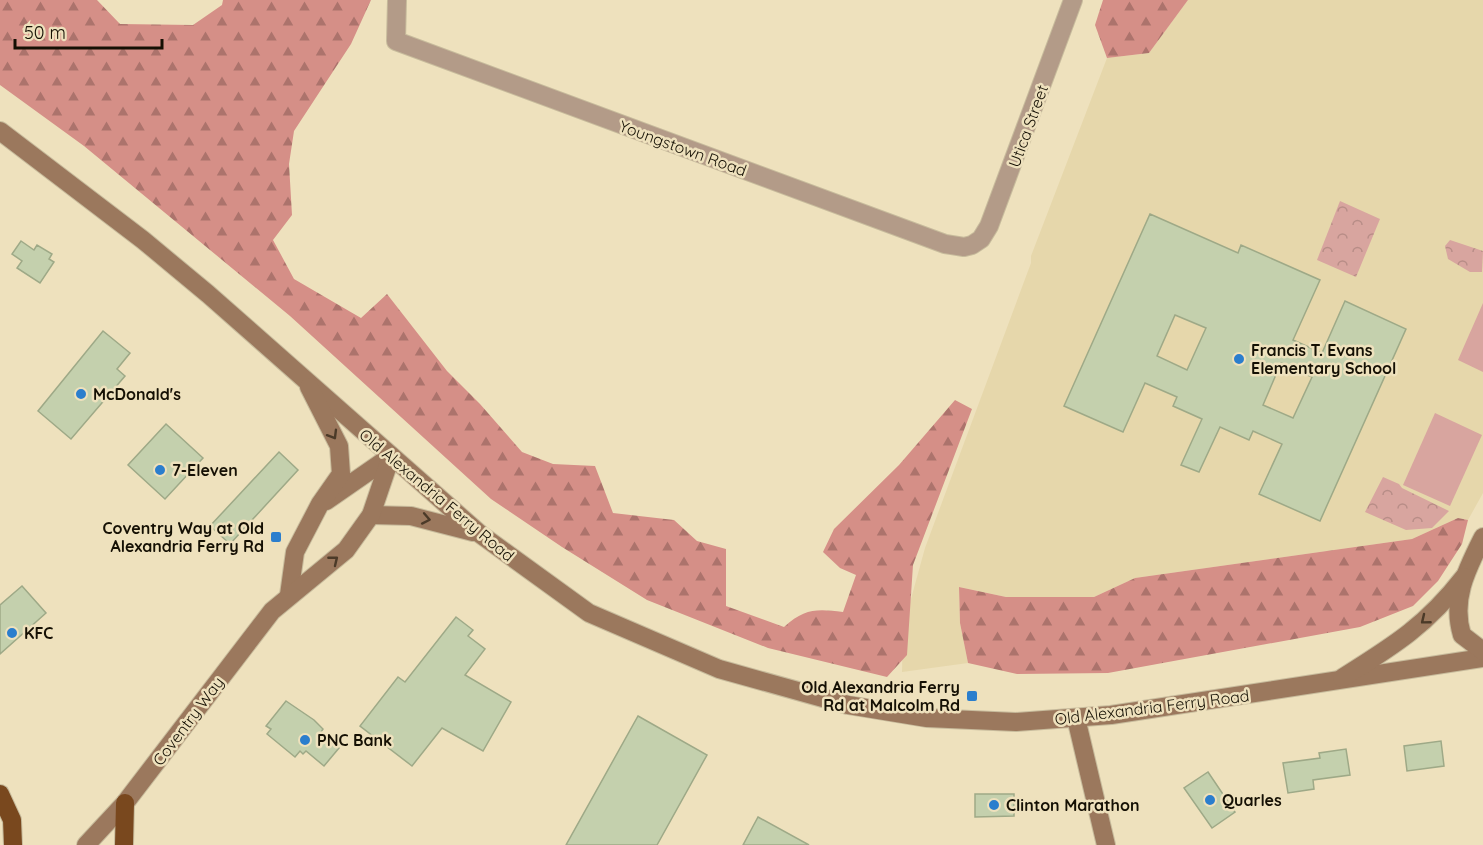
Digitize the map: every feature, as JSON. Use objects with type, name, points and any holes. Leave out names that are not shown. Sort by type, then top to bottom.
[{"type":"highway","points":[[0,794],[12,820],[13,845]]},
{"type":"highway","points":[[124,845],[125,803]]},
{"type":"main road","name":"Old Alexandria Ferry Road","points":[[0,131],[151,247],[480,534],[589,613],[719,669],[761,683],[848,705],[927,718],[973,722],[1076,718],[1164,709],[1483,658]]},
{"type":"main road","points":[[289,596],[295,552],[320,504],[341,474],[339,446],[321,415],[307,383]]},
{"type":"main road","points":[[320,504],[391,456]]},
{"type":"main road","name":"Coventry Way","points":[[86,845],[125,803],[265,620],[289,596],[346,550],[371,515],[391,456]]},
{"type":"main road","points":[[371,515],[411,516],[480,534]]},
{"type":"main road","points":[[1483,537],[1464,576],[1457,606],[1462,635],[1483,651]]},
{"type":"main road","points":[[1335,682],[1389,650],[1430,617],[1464,576]]},
{"type":"main road","points":[[1076,718],[1106,845]]},
{"type":"street","name":"Youngstown Road","points":[[397,0],[396,41],[945,244],[964,247],[972,245]]},
{"type":"street","name":"Utica Street","points":[[972,245],[981,239],[1000,203],[1073,0]]},
{"type":"shaded area","name":"Francis T. Evans Elementary School","points":[[1188,0],[1483,0],[1483,493],[1468,520],[1458,518],[1412,539],[1135,578],[1094,597],[1006,597],[959,587],[960,623],[968,663],[902,672],[903,628],[925,548],[1031,263],[1031,256],[1107,58],[1149,53]]},
{"type":"green space","points":[[0,0],[97,0],[120,24],[193,25],[222,5],[223,0],[371,0],[351,44],[294,131],[289,164],[292,215],[273,240],[294,279],[361,318],[387,294],[447,371],[522,452],[553,464],[595,466],[613,513],[674,520],[697,541],[726,549],[726,606],[784,627],[798,616],[812,611],[843,612],[856,575],[840,568],[823,552],[834,529],[899,465],[955,400],[972,409],[913,565],[907,655],[887,677],[768,648],[647,600],[491,499],[290,316],[84,146],[0,85]]},
{"type":"green space","points":[[1103,0],[1188,0],[1149,53],[1107,58],[1095,25]]},
{"type":"green space","points":[[1340,201],[1380,219],[1356,277],[1317,260]]},
{"type":"green space","points":[[1450,240],[1483,251],[1482,272],[1470,272],[1448,259],[1445,246]]},
{"type":"green space","points":[[1483,303],[1483,372],[1458,360]]},
{"type":"green space","points":[[1435,413],[1482,435],[1450,506],[1403,485]]},
{"type":"green space","points":[[1383,477],[1449,511],[1432,528],[1406,530],[1365,512]]},
{"type":"green space","points":[[1458,518],[1468,520],[1462,544],[1438,581],[1413,606],[1360,627],[1108,673],[1017,674],[968,663],[960,623],[959,587],[1006,597],[1094,597],[1135,578],[1412,539]]},
{"type":"building","points":[[1150,214],[1238,253],[1241,245],[1320,280],[1293,340],[1322,353],[1345,301],[1406,329],[1320,521],[1259,494],[1282,444],[1253,431],[1249,440],[1220,427],[1199,472],[1181,465],[1202,419],[1173,406],[1177,397],[1145,383],[1123,432],[1064,406]],"holes":[[[1175,315],[1206,328],[1187,370],[1157,356]],[[1281,363],[1312,377],[1293,418],[1263,405]]]},
{"type":"building","points":[[21,241],[34,250],[37,245],[52,254],[49,259],[54,262],[40,283],[17,268],[22,261],[12,254]]},
{"type":"building","name":"McDonald's","points":[[103,331],[130,353],[117,369],[125,376],[71,439],[38,411]]},
{"type":"building","points":[[166,424],[203,458],[165,499],[128,465]]},
{"type":"building","points":[[279,452],[298,470],[230,544],[210,526]]},
{"type":"building","name":"KFC","points":[[22,586],[46,613],[0,654],[0,605]]},
{"type":"building","points":[[456,617],[473,630],[468,636],[485,649],[465,675],[511,702],[483,751],[442,728],[412,766],[360,726],[398,677],[405,682]]},
{"type":"building","points":[[286,701],[314,720],[323,729],[321,732],[339,748],[324,766],[306,751],[303,754],[300,751],[295,757],[267,734],[271,729],[266,726]]},
{"type":"building","points":[[638,716],[707,755],[657,845],[566,845]]},
{"type":"building","points":[[1441,741],[1444,766],[1407,771],[1404,746]]},
{"type":"building","points":[[1346,749],[1350,775],[1313,780],[1314,789],[1288,793],[1283,763],[1320,758],[1319,753]]},
{"type":"building","name":"Quarles","points":[[1208,772],[1235,812],[1212,828],[1184,788]]},
{"type":"building","name":"Clinton Marathon","points":[[975,794],[1014,794],[1014,816],[975,817]]},
{"type":"building","points":[[758,817],[809,845],[743,845]]},
{"type":"place","name":"Francis T. Evans Elementary School","points":[[1239,359]]},
{"type":"place","name":"McDonald's","points":[[81,394]]},
{"type":"place","name":"7-Eleven","points":[[160,470]]},
{"type":"place","name":"Coventry Way at Old Alexandria Ferry Rd","points":[[276,537]]},
{"type":"place","name":"KFC","points":[[12,633]]},
{"type":"place","name":"Old Alexandria Ferry Rd at Malcolm Rd","points":[[972,696]]},
{"type":"place","name":"PNC Bank","points":[[305,740]]},
{"type":"place","name":"Quarles","points":[[1210,800]]},
{"type":"place","name":"Clinton Marathon","points":[[994,805]]}]
